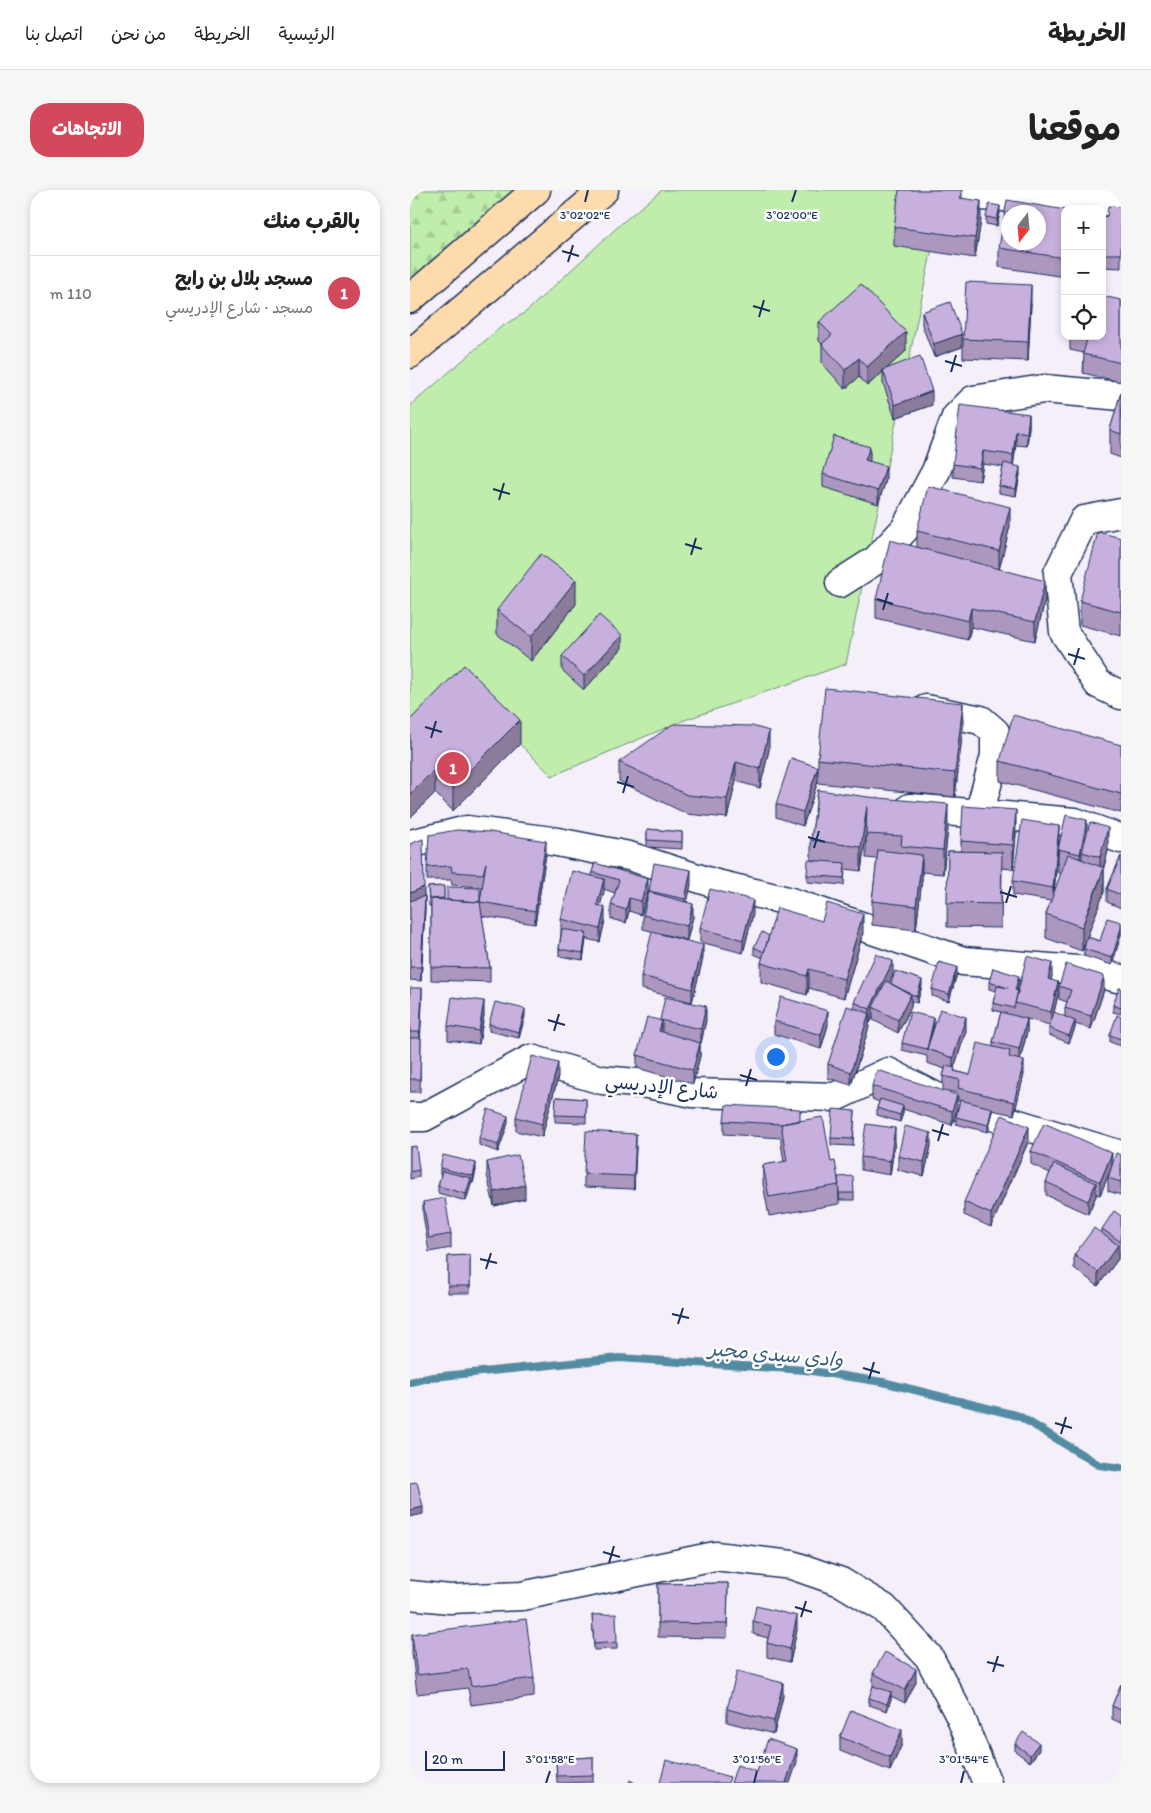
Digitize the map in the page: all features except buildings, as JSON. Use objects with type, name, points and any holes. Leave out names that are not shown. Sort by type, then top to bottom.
[{"type":"highway","points":[[410,299],[536,190]]},
{"type":"highway","points":[[410,354],[604,190]]},
{"type":"street","points":[[956,195],[1121,202]]},
{"type":"street","points":[[840,583],[876,560],[905,529],[936,471],[956,417],[973,400],[1000,394],[1044,390],[1121,396]]},
{"type":"street","points":[[1121,513],[1084,520],[1058,573],[1064,632],[1098,684],[1121,696]]},
{"type":"street","points":[[905,705],[981,720],[995,732],[995,756],[979,814]]},
{"type":"street","points":[[888,806],[1075,822],[1121,838]]},
{"type":"street","points":[[410,844],[467,830],[552,841],[629,856],[713,883],[788,901],[963,961],[1090,971],[1121,979]]},
{"type":"street","name":"شارع الإدريسي","points":[[410,1116],[424,1116],[531,1059],[602,1080],[648,1084],[693,1093],[835,1097],[888,1072],[946,1102],[1121,1155]]},
{"type":"street","points":[[410,1595],[450,1599],[522,1596],[715,1556],[792,1565],[841,1582],[884,1608],[929,1657],[960,1716],[987,1783]]},
{"type":"green space","points":[[410,190],[517,190],[410,282]]},
{"type":"green space","points":[[662,190],[944,190],[846,664],[682,721],[552,776],[464,689],[410,744],[410,406],[501,327],[526,312],[623,222]]},
{"type":"waterway","name":"وادي سيدي مجبر","points":[[410,1382],[433,1377],[619,1358],[805,1370],[883,1382],[1019,1416],[1099,1465],[1121,1468]]},
{"type":"place","name":"مسجد بلال بن رابح","points":[[453,768]]}]
